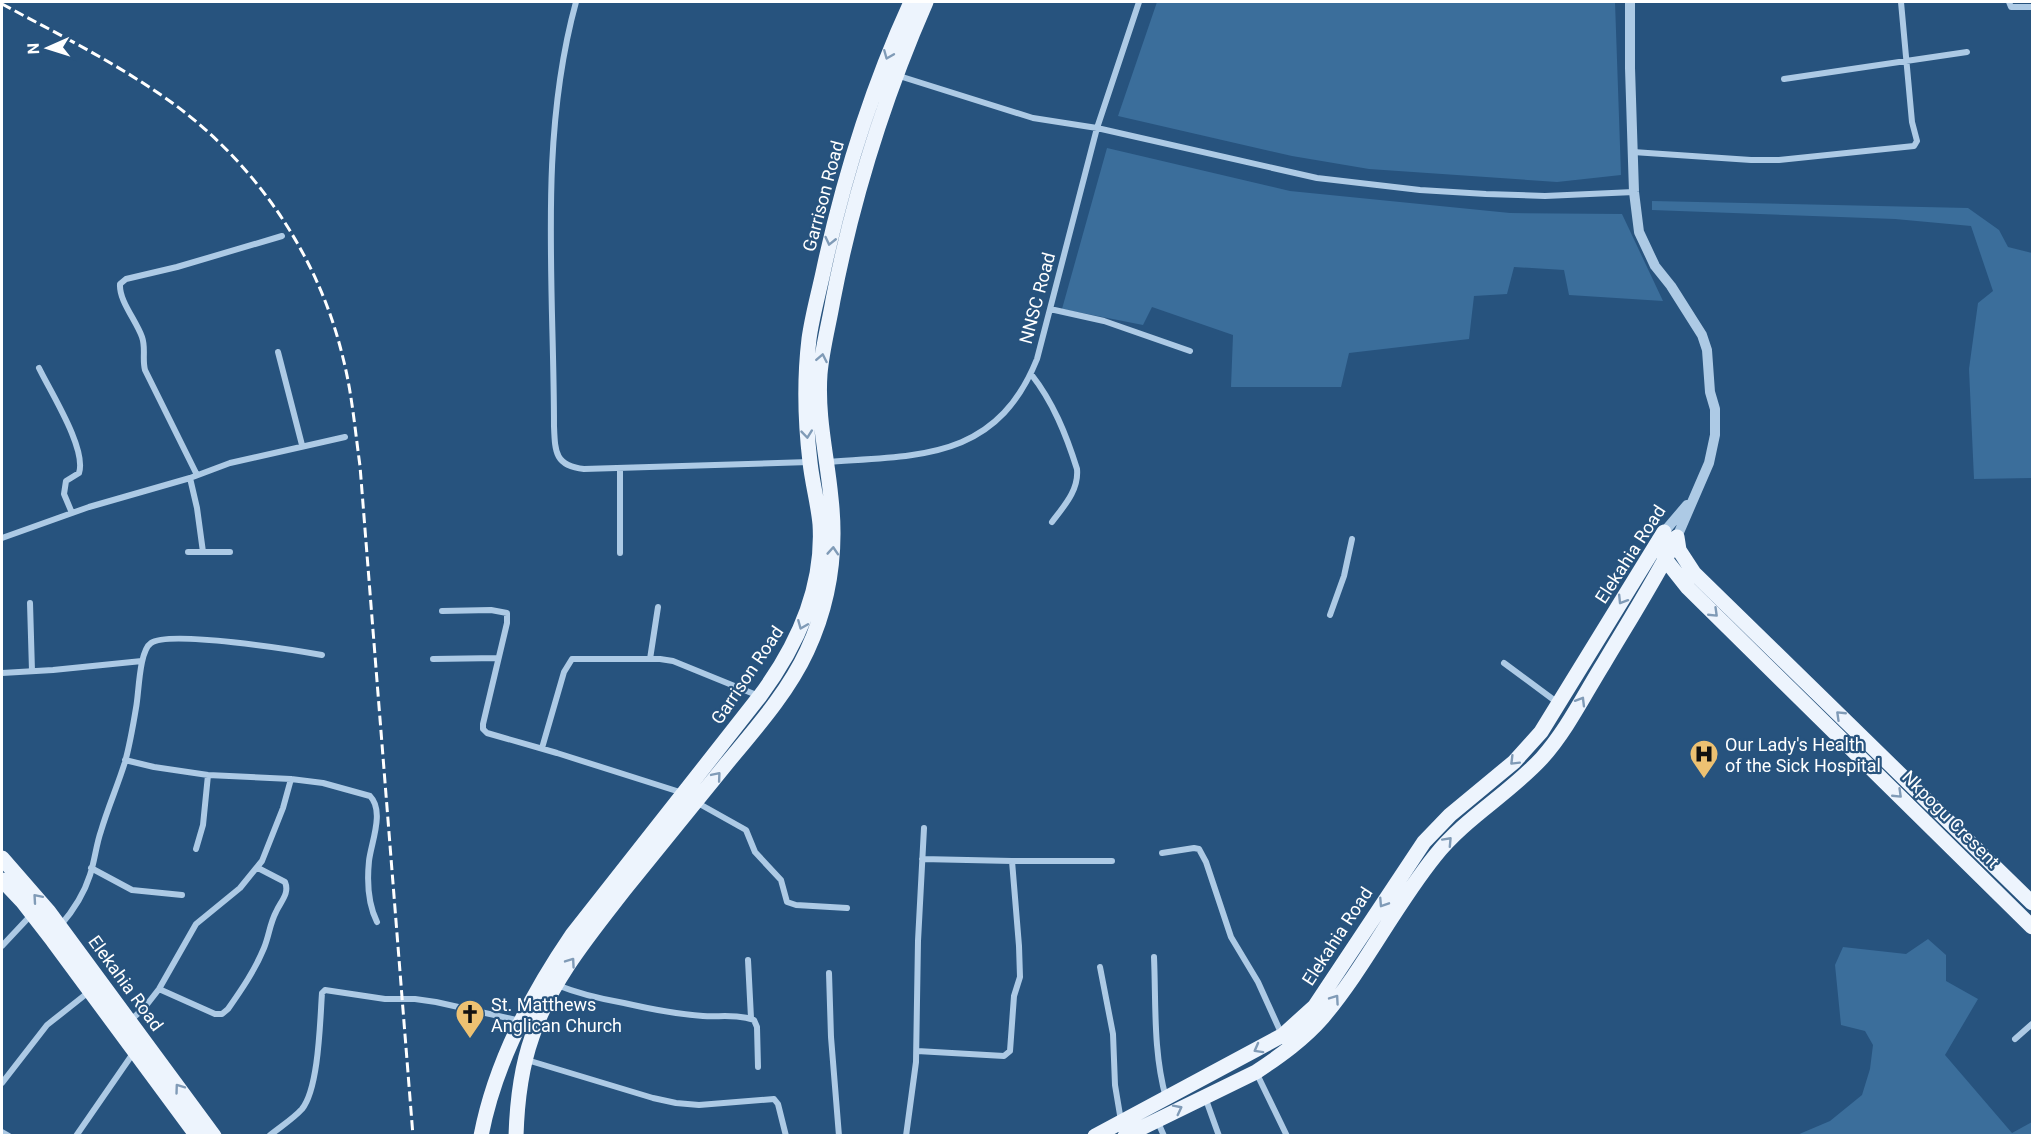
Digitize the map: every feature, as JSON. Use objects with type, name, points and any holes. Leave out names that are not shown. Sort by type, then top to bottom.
[{"type":"main road","name":"Garrison Road","points":[[516,1136],[518,1100],[532,1037],[556,985],[779,669],[800,631],[814,589],[820,548],[820,524],[810,462],[805,406],[810,337],[838,204],[869,102],[911,2]]},
{"type":"main road","name":"Garrison Road","points":[[482,1136],[501,1067],[541,983],[572,935],[689,797],[763,720],[795,675],[814,635],[827,593],[833,550],[831,496],[820,415],[820,370],[841,258],[869,153],[895,75],[926,2]]},
{"type":"main road","name":"Elekahia Road","points":[[1095,1136],[1157,1120],[1256,1072],[1276,1059],[1323,1017],[1393,918],[1410,889],[1448,839],[1524,777],[1544,756],[1563,730],[1650,587],[1665,559],[1670,534]]},
{"type":"main road","name":"Elekahia Road","points":[[1123,1129],[1166,1098],[1282,1035],[1315,1006],[1424,842],[1450,815],[1514,762],[1541,732],[1643,566],[1670,534]]},
{"type":"main road","name":"Nkpogu Cresent","points":[[1670,534],[1694,573],[2032,903]]},
{"type":"main road","name":"Nkpogu Cresent","points":[[1665,559],[1694,573]]},
{"type":"main road","name":"Nkpogu Cresent","points":[[1665,559],[1688,588],[2032,927]]},
{"type":"main road","points":[[1643,566],[1651,561],[1665,559]]},
{"type":"main road","points":[[1650,587],[1668,581],[1688,588]]},
{"type":"main road","name":"Elekahia Road","points":[[2,858],[60,926],[197,1136]]},
{"type":"main road","name":"Elekahia Road","points":[[2,880],[32,914],[90,991],[125,1026]]},
{"type":"main road","name":"Elekahia Road","points":[[140,1047],[213,1136]]},
{"type":"street","points":[[576,2],[563,65],[551,177],[555,446],[558,457],[564,464],[571,467],[620,468],[810,462]]},
{"type":"street","name":"NNSC Road","points":[[826,462],[921,454],[970,440],[991,426],[1009,408],[1037,359],[1097,128],[1139,2]]},
{"type":"street","name":"Elekahia Road","points":[[1630,2],[1634,192],[1639,232],[1649,256],[1699,327],[1707,350],[1710,392],[1715,409],[1715,435],[1709,463],[1693,498],[1670,534]]},
{"type":"street","points":[[1633,152],[1779,160],[1914,146],[1917,141],[1912,122],[1900,2]]},
{"type":"street","points":[[2008,2],[2016,9],[2032,7]]},
{"type":"street","points":[[1784,79],[1967,52]]},
{"type":"street","points":[[895,75],[1033,118],[1097,128],[1220,158],[1317,178],[1420,190],[1486,194],[1545,196],[1634,192]]},
{"type":"street","points":[[197,475],[145,370],[142,338],[121,292],[120,284],[126,279],[177,267],[282,236]]},
{"type":"street","points":[[1050,309],[1104,321],[1190,351]]},
{"type":"street","points":[[279,352],[302,445]]},
{"type":"street","points":[[39,368],[80,453],[80,473],[66,481],[64,488],[72,513]]},
{"type":"street","points":[[1030,374],[1045,392],[1056,413],[1077,469],[1078,477],[1074,490],[1052,522]]},
{"type":"street","points":[[2,538],[88,507],[190,478],[230,463],[345,437]]},
{"type":"street","points":[[620,468],[620,553]]},
{"type":"street","points":[[190,478],[203,552]]},
{"type":"street","points":[[1330,615],[1344,576],[1352,539]]},
{"type":"street","points":[[188,552],[230,552]]},
{"type":"street","points":[[30,603],[32,671]]},
{"type":"street","points":[[650,659],[658,607]]},
{"type":"street","points":[[442,611],[506,611],[507,618],[483,729],[487,733],[542,748],[689,797],[746,830],[755,852],[781,880],[787,902],[796,905],[847,908]]},
{"type":"street","points":[[60,926],[82,893],[92,868],[101,831],[125,760],[140,687],[142,661],[149,644],[159,639],[251,644],[322,655]]},
{"type":"street","points":[[433,659],[498,658]]},
{"type":"street","points":[[542,748],[564,672],[572,659],[673,661],[760,696]]},
{"type":"street","points":[[2,673],[142,661]]},
{"type":"street","points":[[1504,663],[1559,704]]},
{"type":"street","points":[[125,760],[208,775],[323,783],[365,794],[374,799],[376,823],[370,858],[369,889],[372,911],[377,922]]},
{"type":"street","points":[[196,849],[203,825],[208,775]]},
{"type":"street","points":[[125,1026],[146,1007],[159,989],[196,924],[240,888],[258,867],[273,836],[291,779]]},
{"type":"street","points":[[906,1136],[916,1052],[918,941],[924,828]]},
{"type":"street","points":[[1162,853],[1199,849],[1206,862],[1231,938],[1258,982],[1282,1035]]},
{"type":"street","points":[[922,859],[1112,861]]},
{"type":"street","points":[[916,1052],[1004,1056],[1010,1051],[1014,996],[1020,977],[1012,861]]},
{"type":"street","points":[[159,989],[215,1014],[222,1014],[228,1009],[256,966],[270,933],[276,910],[285,898],[287,889],[285,882],[258,867]]},
{"type":"street","points":[[92,868],[132,890],[182,895]]},
{"type":"street","points":[[2,946],[32,914]]},
{"type":"street","points":[[1154,957],[1156,1041],[1166,1098]]},
{"type":"street","points":[[748,960],[751,1018],[757,1027],[758,1067]]},
{"type":"street","points":[[1100,967],[1113,1034],[1116,1096],[1123,1129]]},
{"type":"street","points":[[829,973],[834,1084],[839,1136]]},
{"type":"street","points":[[556,985],[582,994],[665,1011],[751,1018]]},
{"type":"street","points":[[269,1136],[304,1107],[309,1095],[314,1077],[322,993],[325,990],[385,999],[436,1002],[522,1022]]},
{"type":"street","points":[[2,1083],[47,1025],[90,991]]},
{"type":"street","points":[[2015,1039],[2032,1024]]},
{"type":"street","points":[[76,1136],[140,1047]]},
{"type":"street","points":[[526,1060],[676,1103],[699,1105],[774,1099],[778,1104],[786,1136]]},
{"type":"street","points":[[1256,1072],[1287,1136]]},
{"type":"street","points":[[1204,1096],[1219,1136]]},
{"type":"street","points":[[1157,1120],[1164,1136]]},
{"type":"street","points":[[2,1132],[9,1136]]},
{"type":"shaded area","points":[[1157,2],[1615,2],[1621,175],[1557,182],[1369,169],[1292,156],[1118,116]]},
{"type":"shaded area","points":[[1107,148],[1290,191],[1510,213],[1622,214],[1663,301],[1569,295],[1564,270],[1514,267],[1507,294],[1474,296],[1469,339],[1349,353],[1341,387],[1231,387],[1233,335],[1152,307],[1143,325],[1062,309]]},
{"type":"shaded area","points":[[1652,201],[1968,208],[1999,230],[2008,247],[2032,253],[2032,478],[1974,479],[1969,369],[1978,303],[1993,291],[1971,226],[1895,219],[1652,210]]},
{"type":"shaded area","points":[[1928,939],[1946,955],[1946,981],[1978,999],[1945,1055],[2012,1133],[2032,1122],[2032,1135],[1797,1135],[1830,1121],[1862,1095],[1870,1069],[1873,1045],[1865,1031],[1841,1025],[1835,965],[1843,947],[1906,954]]},
{"type":"railway","points":[[2,4],[124,71],[196,121],[226,149],[253,179],[299,245],[332,319],[349,385],[360,466],[413,1136]]},
{"type":"place","name":"Our Lady's Health of the Sick Hospital","points":[[1704,780]]},
{"type":"place","name":"St. Matthews Anglican Church","points":[[470,1040]]}]
